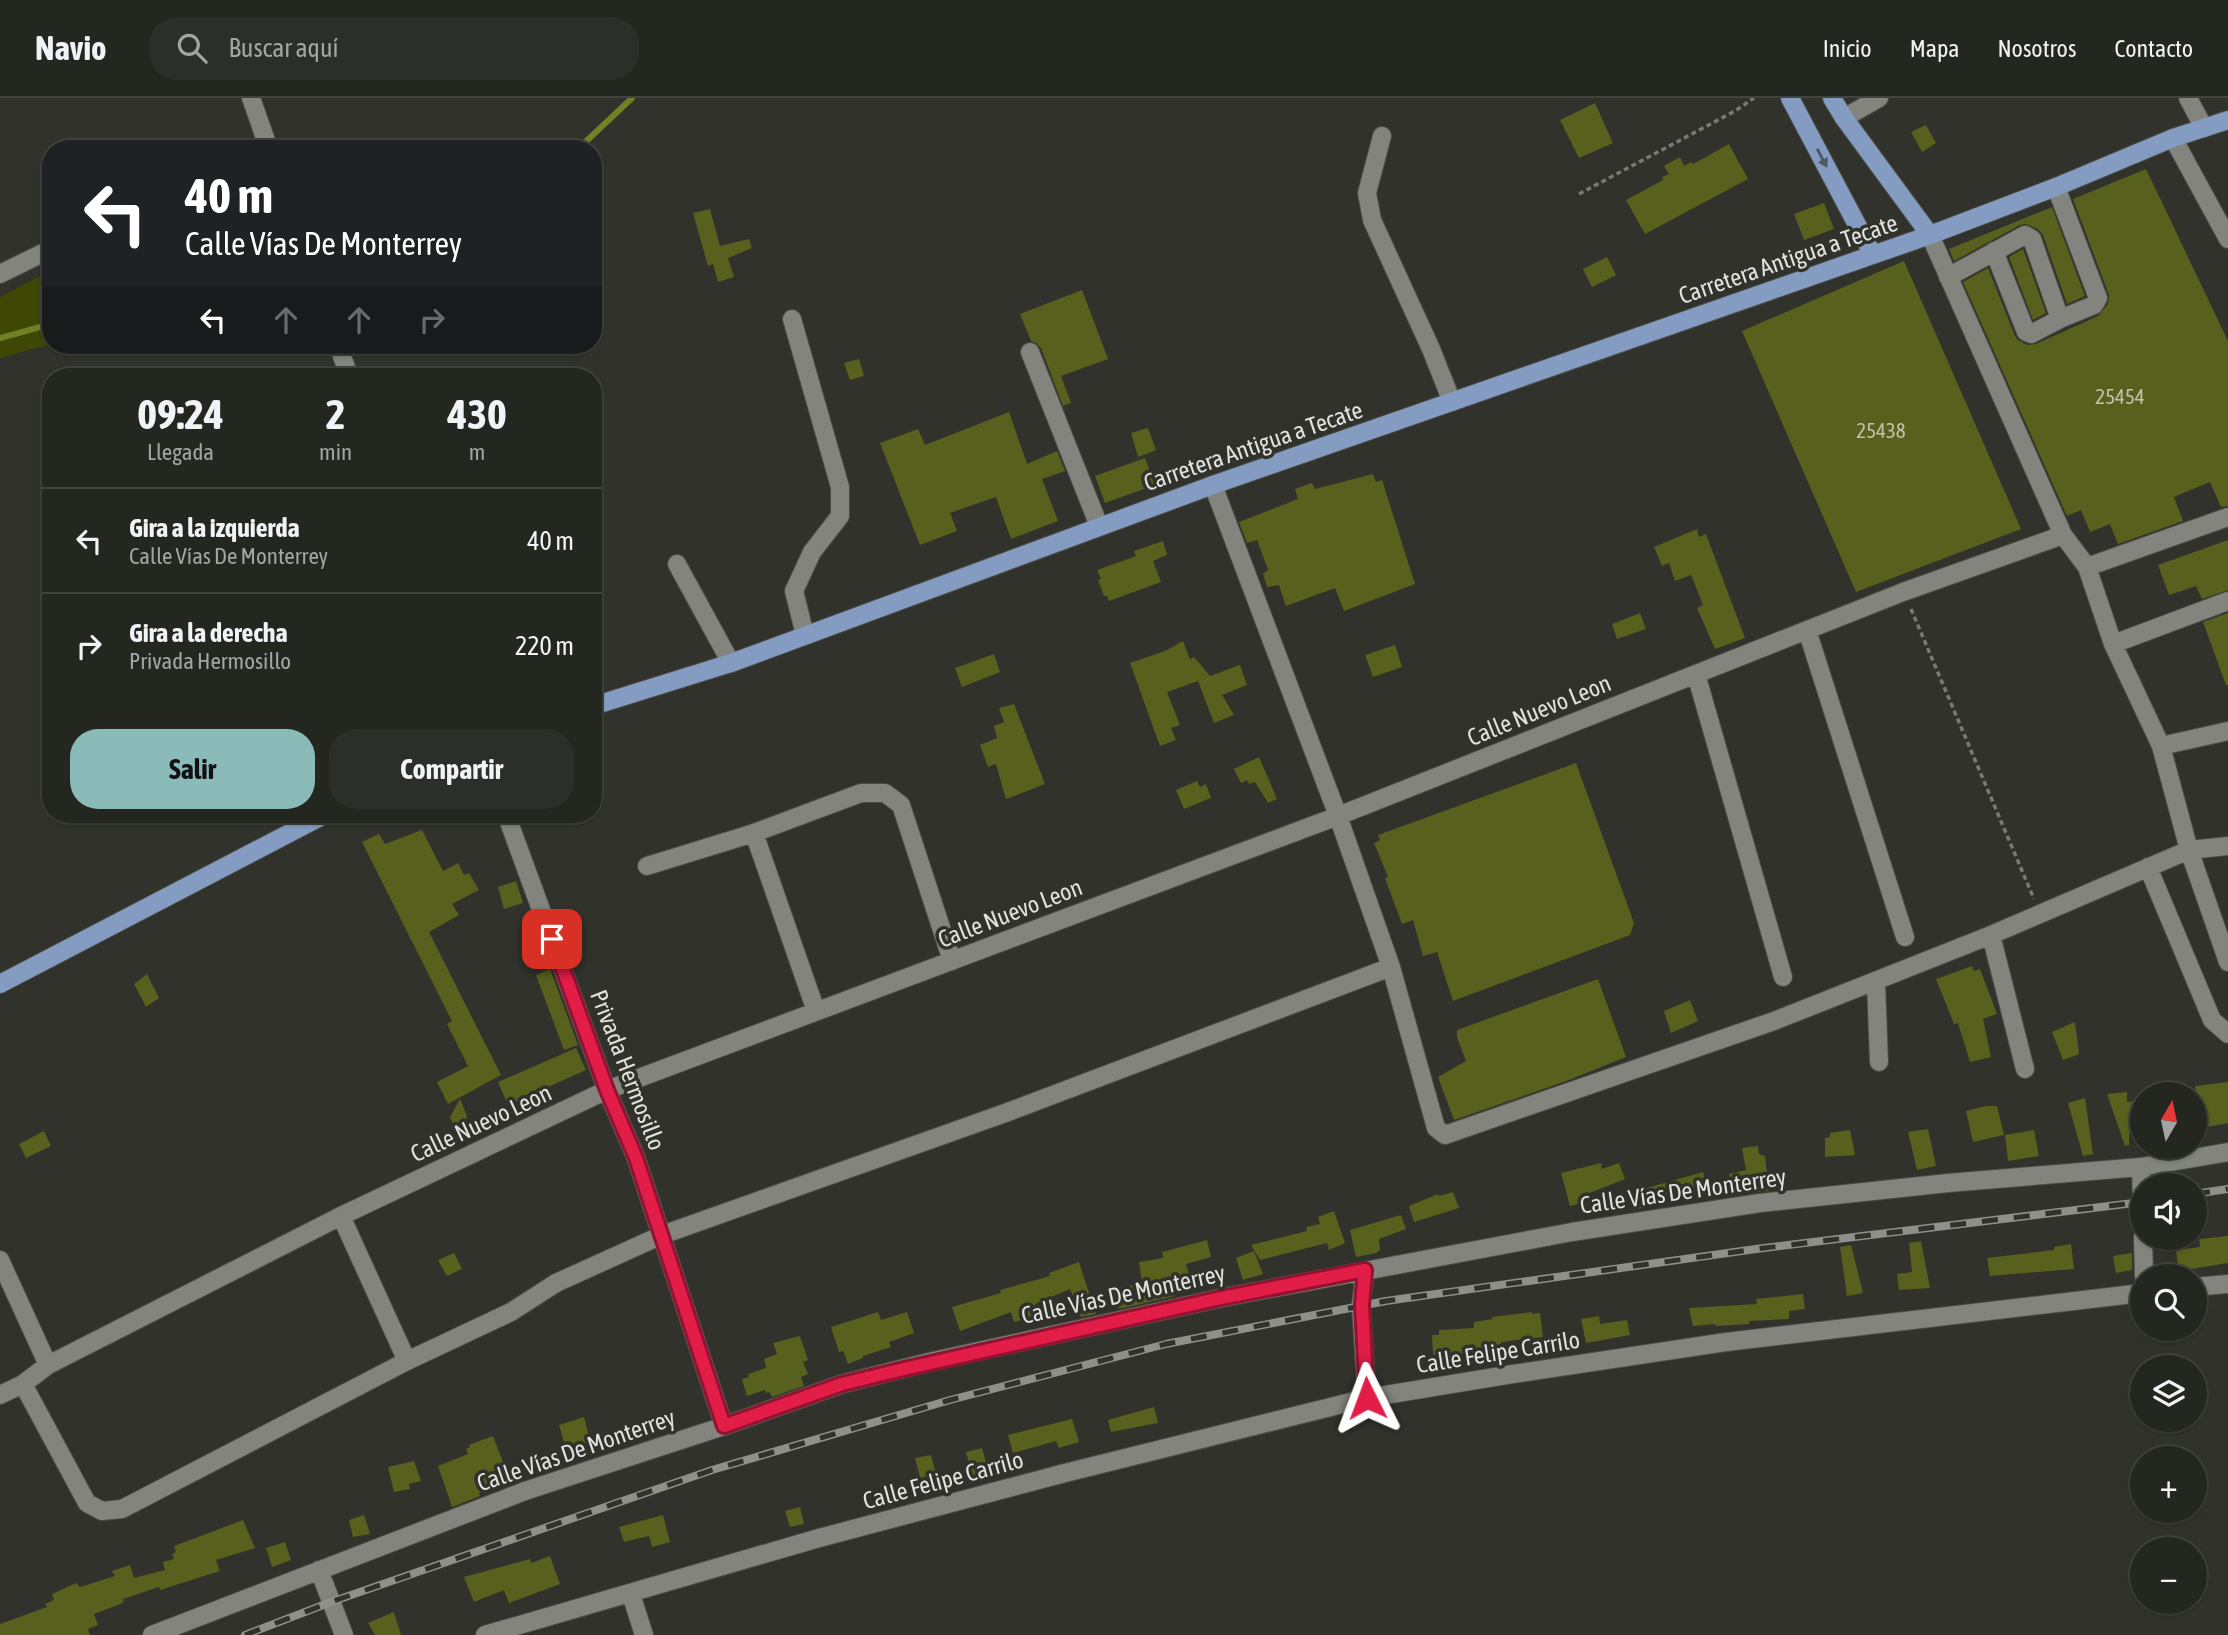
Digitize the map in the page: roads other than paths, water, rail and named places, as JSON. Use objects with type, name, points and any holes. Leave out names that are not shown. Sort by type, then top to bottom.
[{"type":"main road","points":[[1790,98],[1873,255]]},
{"type":"main road","points":[[1832,98],[1930,235]]},
{"type":"main road","name":"Carretera Antigua a Tecate","points":[[602,703],[731,663],[1213,485],[1930,235],[2056,187],[2173,138],[2228,120]]},
{"type":"main road","points":[[0,984],[309,823]]},
{"type":"street","points":[[251,98],[264,140]]},
{"type":"street","points":[[1844,118],[1879,98]]},
{"type":"street","points":[[2188,98],[2204,128]]},
{"type":"street","points":[[1382,136],[1367,193],[1372,220],[1431,349],[1452,402]]},
{"type":"street","points":[[2173,138],[2228,239]]},
{"type":"street","points":[[1994,251],[2026,332],[2031,334],[2094,305],[2098,298],[2056,187]]},
{"type":"street","points":[[1930,235],[2063,535],[2087,567],[2113,643],[2161,746],[2189,850],[2228,962]]},
{"type":"street","points":[[1948,277],[2025,235],[2032,239],[2060,320]]},
{"type":"street","points":[[0,274],[42,253]]},
{"type":"street","points":[[792,319],[840,487],[840,516],[812,552],[794,591],[805,635]]},
{"type":"street","points":[[1030,352],[1099,526]]},
{"type":"street","points":[[1213,485],[1338,816],[1391,967],[1436,1128],[1445,1135],[1774,1021],[1876,982],[2189,850],[2228,846]]},
{"type":"street","points":[[2087,567],[2228,517]]},
{"type":"street","name":"Calle Nuevo Leon","points":[[0,1395],[23,1384],[48,1365],[341,1216],[607,1090],[1338,816],[1903,592],[2063,535]]},
{"type":"street","points":[[677,564],[731,663]]},
{"type":"street","points":[[2113,643],[2228,601]]},
{"type":"street","points":[[1807,630],[1905,937]]},
{"type":"street","points":[[1696,674],[1783,977]]},
{"type":"street","points":[[2161,746],[2228,731]]},
{"type":"street","points":[[647,866],[754,833],[861,793],[886,793],[901,805],[952,961]]},
{"type":"street","name":"Privada Hermosillo","points":[[509,823],[607,1090],[636,1158],[724,1426]]},
{"type":"street","points":[[754,833],[816,1011]]},
{"type":"street","points":[[2148,867],[2212,1020],[2228,1034]]},
{"type":"street","points":[[1990,936],[2025,1069]]},
{"type":"street","points":[[23,1384],[87,1503],[102,1511],[122,1509],[407,1362],[511,1312],[556,1283],[662,1235],[1008,1112],[1391,967]]},
{"type":"street","points":[[1876,982],[1879,1062]]},
{"type":"street","name":"Calle Vías De Monterrey","points":[[152,1635],[525,1490],[724,1426],[842,1384],[917,1365],[1221,1298],[1572,1232],[1760,1203],[1948,1183],[2141,1167],[2228,1153]]},
{"type":"street","points":[[2141,1167],[2141,1173]]},
{"type":"street","points":[[341,1216],[407,1362]]},
{"type":"street","points":[[0,1260],[48,1365]]},
{"type":"street","points":[[1365,1270],[1362,1305],[1367,1398]]},
{"type":"street","points":[[2207,1286],[2228,1284]]},
{"type":"street","name":"Calle Felipe Carrilo","points":[[485,1635],[819,1538],[1367,1398],[1726,1342],[2130,1294]]},
{"type":"street","points":[[319,1570],[344,1635]]},
{"type":"street","points":[[631,1594],[645,1635]]},
{"type":"waterway","points":[[588,140],[632,98]]},
{"type":"waterway","points":[[0,338],[42,326]]},
{"type":"railway","points":[[2207,1192],[2228,1189]]},
{"type":"railway","points":[[245,1635],[331,1602],[712,1470],[950,1400],[1166,1344],[1386,1301],[1756,1249],[2130,1203]]}]
